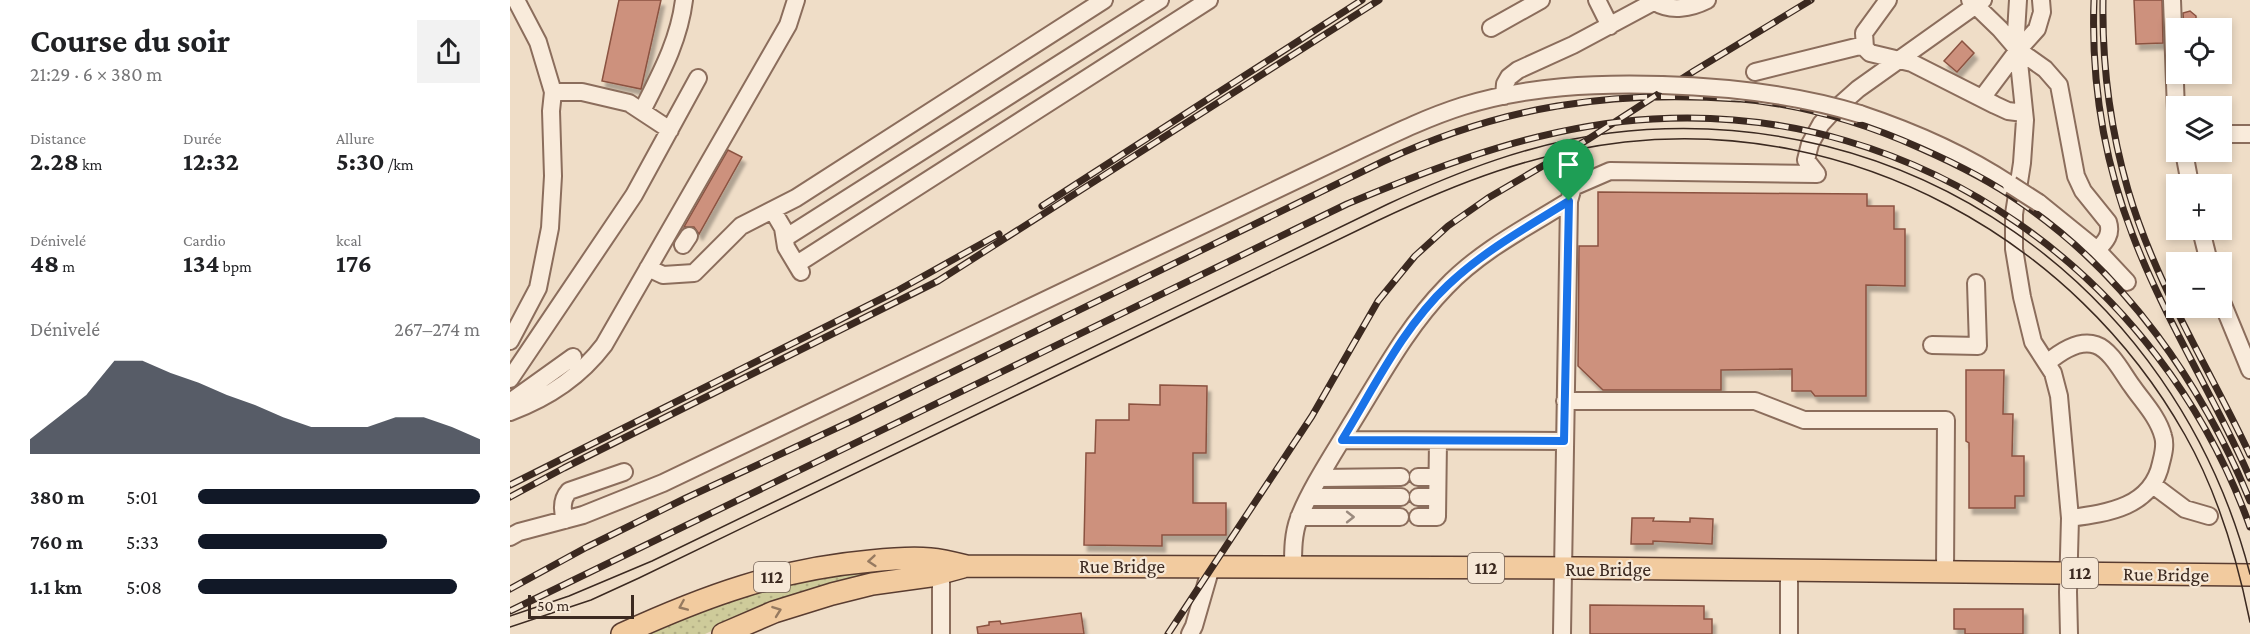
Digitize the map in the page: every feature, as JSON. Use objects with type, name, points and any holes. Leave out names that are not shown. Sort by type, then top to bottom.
[{"type":"main road","name":"Rue Bridge","points":[[622,634],[693,602],[782,575],[838,564],[876,561],[920,559],[941,567]]},
{"type":"main road","name":"Rue Bridge","points":[[723,634],[774,612],[832,594],[941,567],[966,566],[1562,568],[2250,575]]},
{"type":"street","points":[[510,341],[538,288],[550,228],[553,176],[551,111],[553,92],[538,42],[516,0]]},
{"type":"street","points":[[642,111],[671,52],[684,0]]},
{"type":"street","points":[[510,412],[533,404],[559,389],[604,345],[788,25],[796,0]]},
{"type":"street","points":[[648,268],[663,275],[694,273],[741,226],[773,211],[1104,0]]},
{"type":"street","points":[[785,238],[1160,0]]},
{"type":"street","points":[[773,211],[783,228],[786,247],[800,269],[1209,0]]},
{"type":"street","points":[[1491,28],[1540,0]]},
{"type":"street","points":[[1597,0],[1610,26]]},
{"type":"street","points":[[1504,96],[1505,84],[1509,77],[1518,70],[1656,1],[1667,7],[1678,8],[1689,7],[1707,0]]},
{"type":"street","points":[[1888,0],[1864,33],[1864,45],[1870,53],[1912,63],[2008,111],[2024,113]]},
{"type":"street","points":[[2018,0],[2018,50],[2024,113],[2022,163],[2014,214],[2014,249],[2033,342],[2053,373],[2059,396],[2070,518],[2069,634]]},
{"type":"street","points":[[1982,98],[2041,21],[2041,0]]},
{"type":"street","points":[[2172,0],[2175,96]]},
{"type":"street","points":[[1562,634],[1569,201],[1573,187],[1610,171],[1817,174],[1806,160],[1809,144],[1821,124],[1858,89],[1976,2],[2018,50],[2044,69],[2059,85],[2076,176],[2083,191],[2105,217],[2110,227],[2108,238],[2097,250]]},
{"type":"street","points":[[1755,72],[1864,45]]},
{"type":"street","points":[[510,379],[634,195],[698,78]]},
{"type":"street","points":[[510,537],[519,532],[594,511],[663,483],[1406,129],[1461,106],[1504,96],[1577,85],[1723,88],[1777,94],[1860,114],[1932,140],[1970,159],[2039,203],[2097,250],[2127,282]]},
{"type":"street","points":[[553,92],[582,92],[629,103],[670,130]]},
{"type":"street","points":[[2232,134],[2250,134]]},
{"type":"street","points":[[1293,567],[1293,543],[1299,517],[1342,440],[1414,324],[1446,286],[1492,250],[1569,201]]},
{"type":"street","points":[[1932,345],[1978,346],[1976,283]]},
{"type":"street","points":[[2229,318],[2250,370]]},
{"type":"street","points":[[2047,363],[2062,352],[2079,344],[2090,343],[2104,348],[2156,419],[2164,447],[2160,469],[2153,485],[2142,497],[2107,512],[2070,518]]},
{"type":"street","points":[[510,402],[573,357]]},
{"type":"street","points":[[1565,401],[1755,401],[1804,420],[1946,420],[1945,572]]},
{"type":"street","points":[[1342,440],[1564,441]]},
{"type":"street","points":[[1418,517],[1437,517],[1438,441]]},
{"type":"street","points":[[565,520],[562,504],[569,491],[624,472]]},
{"type":"street","points":[[1320,478],[1401,477]]},
{"type":"street","points":[[1419,477],[1437,477]]},
{"type":"street","points":[[2153,485],[2185,509],[2195,514],[2209,516]]},
{"type":"street","points":[[1310,497],[1401,497]]},
{"type":"street","points":[[1418,497],[1437,497]]},
{"type":"street","points":[[1299,517],[1401,517]]},
{"type":"street","points":[[941,567],[941,634]]},
{"type":"street","points":[[1190,634],[1211,567]]},
{"type":"street","points":[[1789,570],[1789,634]]},
{"type":"shaded area","points":[[914,566],[914,569],[753,612],[705,634],[642,634],[688,613],[797,580]]},
{"type":"building","points":[[619,0],[661,0],[641,89],[602,81]]},
{"type":"building","points":[[2134,0],[2162,0],[2163,43],[2136,44]]},
{"type":"building","points":[[2190,11],[2196,18],[2183,18],[2183,13]]},
{"type":"building","points":[[1962,41],[1974,53],[1957,72],[1944,61]]},
{"type":"building","points":[[728,150],[742,157],[699,234],[694,227],[684,227]]},
{"type":"building","points":[[1598,192],[1867,194],[1867,206],[1894,206],[1894,229],[1905,229],[1905,286],[1866,285],[1866,396],[1815,396],[1811,391],[1792,391],[1792,369],[1721,370],[1721,390],[1603,390],[1578,366],[1579,246],[1598,246]]},
{"type":"building","points":[[1966,370],[2004,370],[2003,414],[2013,414],[2012,456],[2024,456],[2024,496],[2015,496],[2015,508],[1969,508]]},
{"type":"building","points":[[1160,385],[1207,386],[1206,453],[1193,453],[1193,503],[1226,503],[1226,535],[1162,535],[1162,546],[1084,545],[1086,453],[1095,453],[1096,420],[1129,420],[1129,404],[1160,405]]},
{"type":"building","points":[[1632,518],[1690,522],[1690,518],[1713,519],[1712,544],[1653,541],[1653,544],[1631,544]]},
{"type":"building","points":[[1590,605],[1704,606],[1704,619],[1712,619],[1712,634],[1590,634]]},
{"type":"building","points":[[1954,609],[2023,609],[2023,634],[1965,634],[1965,629],[1954,629]]},
{"type":"building","points":[[1081,613],[1084,634],[978,634],[977,627],[989,625],[989,622],[1000,621],[1001,624]]},
{"type":"tram line","points":[[510,616],[569,596],[652,561],[1388,204],[1442,180],[1524,151],[1581,138],[1610,133],[1720,130],[1826,146],[1924,181],[2014,232],[2093,298],[2160,378],[2213,471],[2250,574]]},
{"type":"tram line","points":[[510,627],[591,600],[639,578],[1437,194],[1498,171],[1560,153],[1625,142],[1709,139],[1792,150],[1872,172],[1948,205],[2019,249],[2082,303],[2138,365],[2197,457],[2225,526],[2250,622]]},
{"type":"railway","points":[[1042,206],[1362,0]]},
{"type":"railway","points":[[510,497],[938,281],[1379,0]]},
{"type":"railway","points":[[1168,634],[1312,416],[1378,301],[1415,256],[1448,226],[1488,198],[1587,140],[1694,71],[1811,0]]},
{"type":"railway","points":[[2094,0],[2097,90],[2107,149],[2123,208],[2160,298],[2250,478]]},
{"type":"railway","points":[[2103,0],[2108,96],[2116,143],[2139,225],[2168,292],[2250,455]]},
{"type":"railway","points":[[510,589],[587,547],[686,498],[854,420],[1384,161],[1428,142],[1471,127],[1557,106],[1645,97],[1739,99]]},
{"type":"railway","points":[[1731,98],[1804,109],[1897,138],[1984,179],[2020,202],[2058,231],[2127,297],[2157,335],[2209,415],[2250,501]]},
{"type":"railway","points":[[510,611],[1347,204],[1421,174],[1496,148],[1573,129],[1653,119],[1752,122],[1847,141],[1936,175],[2019,224],[2093,284],[2157,356],[2210,437],[2250,527]]},
{"type":"railway","points":[[510,485],[895,292],[999,234]]},
{"type":"route","points":[[1569,201],[1564,441],[1342,440],[1414,324],[1446,286],[1492,250],[1569,201]]}]
